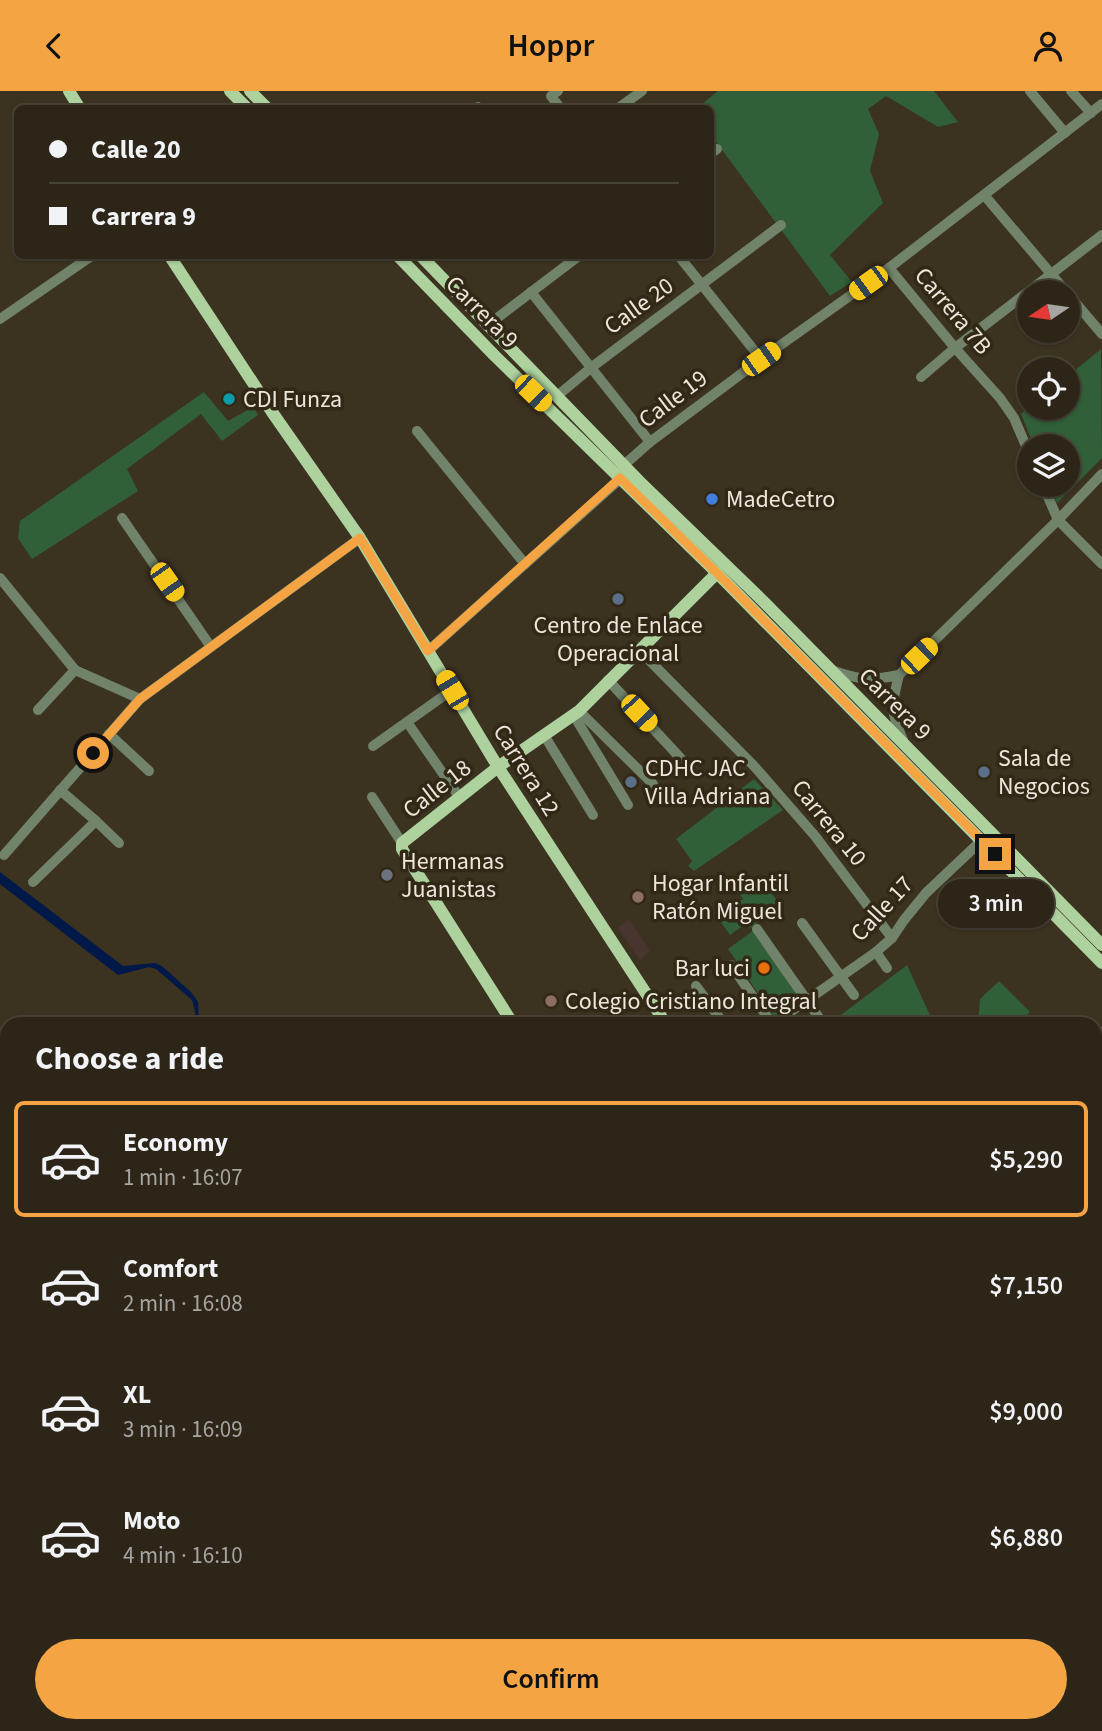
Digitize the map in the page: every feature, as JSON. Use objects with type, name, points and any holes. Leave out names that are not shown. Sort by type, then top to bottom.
[{"type":"main road","points":[[230,91],[244,105]]},
{"type":"main road","points":[[250,91],[264,105]]},
{"type":"main road","name":"Carrera 12","points":[[172,259],[272,412],[360,538],[498,767],[661,1017]]},
{"type":"main road","name":"Carrera 9","points":[[401,259],[495,356],[717,573],[1102,963]]},
{"type":"main road","name":"Carrera 9","points":[[423,259],[1102,945]]},
{"type":"main road","name":"Calle 18","points":[[402,843],[498,767],[576,713],[717,573]]},
{"type":"main road","points":[[402,843],[402,849],[509,1017]]},
{"type":"street","points":[[623,105],[642,91]]},
{"type":"street","points":[[1030,91],[1065,133]]},
{"type":"street","points":[[1071,91],[1091,114]]},
{"type":"street","name":"Calle 19","points":[[624,465],[650,442],[761,359],[985,196],[1102,104]]},
{"type":"street","points":[[985,196],[1100,328]]},
{"type":"street","name":"Calle 20","points":[[557,396],[781,225]]},
{"type":"street","points":[[921,377],[1102,235]]},
{"type":"street","points":[[0,319],[87,259]]},
{"type":"street","points":[[488,325],[575,259]]},
{"type":"street","points":[[681,259],[761,359]]},
{"type":"street","name":"Carrera 7B","points":[[889,268],[1000,398],[1021,434]]},
{"type":"street","points":[[531,292],[650,442]]},
{"type":"street","points":[[417,431],[525,564]]},
{"type":"street","points":[[428,651],[620,478],[624,465]]},
{"type":"street","points":[[905,744],[892,711],[899,675],[1102,474]]},
{"type":"street","points":[[1047,497],[1058,520],[1102,564]]},
{"type":"street","points":[[122,518],[211,647]]},
{"type":"street","points":[[4,855],[140,699],[360,538]]},
{"type":"street","points":[[2,584],[75,670],[140,699]]},
{"type":"street","name":"Carrera 10","points":[[639,650],[762,775],[815,836],[892,938]]},
{"type":"street","points":[[831,669],[868,680],[899,675]]},
{"type":"street","points":[[38,710],[75,670]]},
{"type":"street","points":[[608,680],[685,763]]},
{"type":"street","points":[[373,746],[452,690]]},
{"type":"street","points":[[576,713],[653,785]]},
{"type":"street","points":[[576,713],[628,805]]},
{"type":"street","points":[[407,722],[460,798]]},
{"type":"street","points":[[109,734],[149,771]]},
{"type":"street","points":[[544,735],[593,815]]},
{"type":"street","points":[[60,790],[119,843]]},
{"type":"street","points":[[372,797],[402,843]]},
{"type":"street","points":[[33,882],[96,821]]},
{"type":"street","name":"Calle 17","points":[[783,1017],[892,938],[926,893],[982,840]]},
{"type":"street","points":[[803,923],[855,995]]},
{"type":"street","points":[[757,929],[819,1017]]},
{"type":"street","points":[[876,952],[887,968]]},
{"type":"street","points":[[731,965],[768,1017]]},
{"type":"street","points":[[696,986],[719,1017]]},
{"type":"shaded area","points":[[629,919],[650,951],[640,960],[618,928]]},
{"type":"green space","points":[[718,91],[934,91],[958,122],[938,127],[886,96],[868,109],[879,134],[870,171],[883,203],[830,255],[852,282],[830,296],[714,139],[714,105],[701,105]]},
{"type":"green space","points":[[1101,349],[1102,458],[1080,480],[1080,434],[1029,434],[1023,420],[1080,420],[1080,366]]},
{"type":"green space","points":[[204,392],[228,421],[253,407],[258,415],[222,441],[201,414],[127,469],[138,491],[32,559],[18,538],[20,521]]},
{"type":"green space","points":[[754,779],[783,810],[694,871],[688,866],[692,861],[676,839]]},
{"type":"green space","points":[[761,879],[781,906],[750,928],[746,924],[730,935],[717,917],[743,899],[740,895]]},
{"type":"green space","points":[[754,930],[800,998],[774,1017],[728,949]]},
{"type":"green space","points":[[907,965],[931,1017],[838,1017]]},
{"type":"green space","points":[[999,981],[1030,1012],[1025,1017],[979,1017],[980,999]]},
{"type":"water","points":[[0,872],[123,966],[155,963],[162,966],[192,993],[198,1002],[199,1017],[196,1017],[192,1000],[156,969],[149,967],[118,975],[0,884]]},
{"type":"place","name":"CDI Funza","points":[[229,399]]},
{"type":"place","name":"MadeCetro","points":[[712,499]]},
{"type":"place","name":"Centro de Enlace Operacional","points":[[618,599]]},
{"type":"place","name":"Sala de Negocios","points":[[984,772]]},
{"type":"place","name":"CDHC JAC Villa Adriana","points":[[631,782]]},
{"type":"place","name":"Hermanas Juanistas","points":[[387,875]]},
{"type":"place","name":"Hogar Infantil Ratón Miguel","points":[[638,897]]},
{"type":"place","name":"Bar luci","points":[[764,968]]},
{"type":"place","name":"Colegio Cristiano Integral","points":[[551,1001]]},
{"type":"route","points":[[93,753],[140,699],[360,538],[428,651],[620,478],[995,854]]}]
